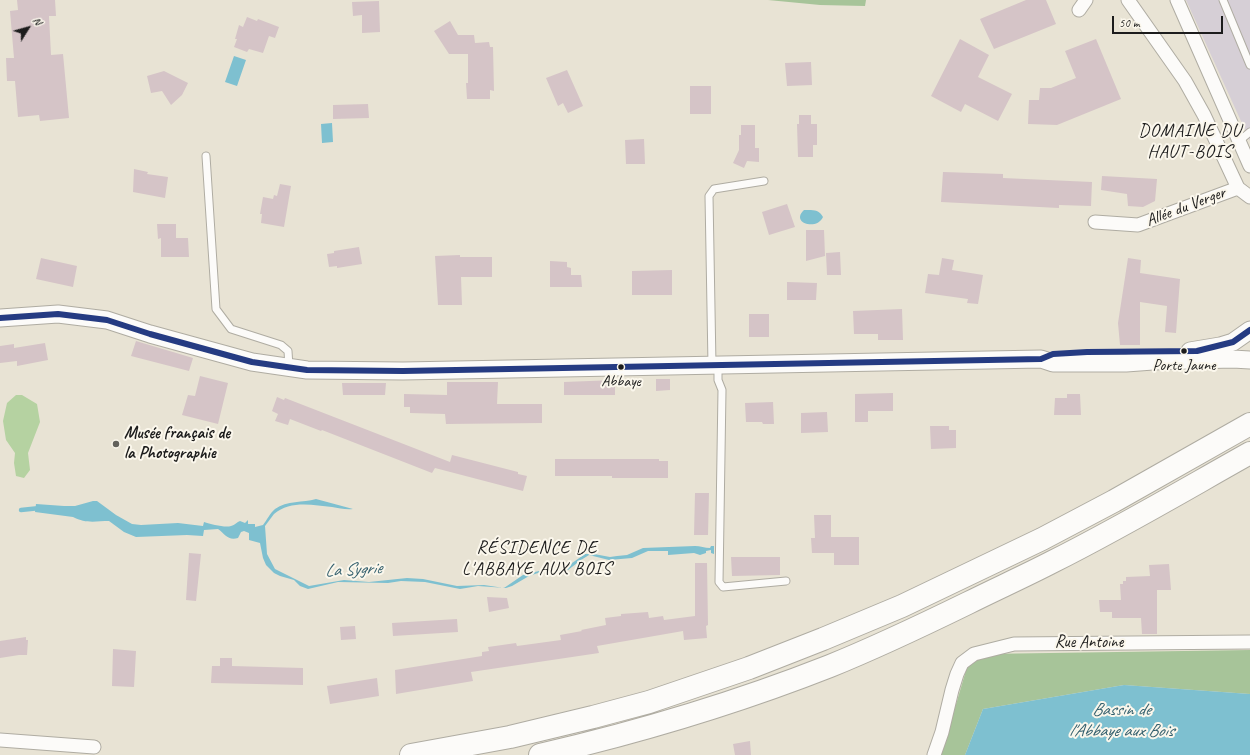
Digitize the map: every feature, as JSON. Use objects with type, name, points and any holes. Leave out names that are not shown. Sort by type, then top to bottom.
[{"type":"highway","points":[[1157,476],[1250,409]]},
{"type":"highway","points":[[411,755],[510,737],[648,702],[749,668],[823,639],[902,606],[1042,539],[1250,424]]},
{"type":"highway","points":[[540,755],[591,743],[673,720],[752,695],[851,657],[906,633],[1053,562],[1128,522],[1250,453]]},
{"type":"street","points":[[1128,0],[1186,81],[1208,121],[1238,188]]},
{"type":"street","points":[[1177,0],[1250,166]]},
{"type":"street","name":"Allée du Verger","points":[[1095,222],[1138,225],[1238,188],[1250,197]]},
{"type":"street","points":[[0,318],[58,314],[107,320],[150,334],[252,362],[307,370],[403,371],[1041,359],[1053,363],[1088,357],[1126,363],[1152,356],[1197,351],[1220,346],[1233,342],[1250,330]]},
{"type":"street","points":[[1152,356],[1250,360]]},
{"type":"street","name":"Rue Antoine","points":[[934,755],[942,732],[952,690],[962,663],[974,654],[1014,644],[1250,642]]},
{"type":"street","points":[[0,740],[94,747]]},
{"type":"lane","points":[[1223,0],[1250,65]]},
{"type":"lane","points":[[1239,141],[1250,132]]},
{"type":"lane","points":[[206,156],[216,309],[231,329],[281,344],[288,351],[289,367]]},
{"type":"lane","points":[[764,181],[714,189],[709,196],[715,365],[722,390],[719,582],[723,587],[786,581]]},
{"type":"shaded area","points":[[1186,0],[1250,0],[1250,141]]},
{"type":"green space","points":[[768,0],[866,0],[865,6],[820,5]]},
{"type":"green space","points":[[16,395],[22,395],[37,404],[40,422],[28,453],[30,470],[24,478],[16,476],[14,463],[15,453],[6,440],[3,421],[7,403]]},
{"type":"green space","points":[[1250,650],[1250,694],[1124,685],[983,709],[965,755],[938,755],[967,667],[984,654]]},
{"type":"water","points":[[234,56],[246,60],[237,86],[225,82]]},
{"type":"water","points":[[332,123],[333,142],[322,143],[321,124]]},
{"type":"water","points":[[804,210],[817,211],[823,217],[816,224],[806,224],[800,219]]},
{"type":"water","points":[[316,499],[353,509],[302,504],[294,505],[274,514],[265,526],[267,554],[275,569],[309,586],[344,580],[369,582],[407,578],[423,579],[457,586],[484,585],[502,588],[478,586],[460,589],[425,582],[401,581],[388,583],[338,582],[308,589],[300,586],[294,580],[274,573],[266,565],[260,543],[249,540],[249,533],[244,531],[241,532],[238,538],[235,539],[232,539],[218,529],[204,530],[203,536],[187,535],[136,537],[124,532],[109,521],[95,522],[73,517],[35,512],[36,504],[75,506],[97,501],[116,515],[132,524],[178,523],[203,526],[204,522],[218,526],[232,526],[240,521],[245,523],[248,520],[248,524],[255,524],[255,527],[263,525],[273,511],[280,506]]},
{"type":"water","points":[[695,546],[710,548],[711,546],[714,546],[714,554],[711,553],[711,550],[700,555],[694,553],[668,555],[668,551],[648,551],[632,558],[609,560],[589,555],[568,570],[562,572],[541,572],[529,576],[512,586],[504,588],[523,575],[539,571],[562,570],[585,554],[610,557],[627,555],[643,548]]},
{"type":"water","name":"Bassin de l'Abbaye aux Bois","points":[[1124,685],[1250,694],[1250,755],[965,755],[983,709]]},
{"type":"building","points":[[17,0],[55,0],[56,16],[49,16],[51,55],[63,54],[69,118],[40,121],[39,115],[18,117],[15,81],[7,81],[6,58],[14,58],[10,11],[18,10]]},
{"type":"building","points":[[1026,0],[1046,0],[1056,24],[994,49],[980,19]]},
{"type":"building","points":[[379,1],[380,32],[362,33],[362,15],[353,16],[352,2]]},
{"type":"building","points":[[247,17],[257,21],[258,19],[279,27],[275,38],[269,36],[263,53],[249,49],[247,52],[234,47],[239,25],[243,27]]},
{"type":"building","points":[[450,21],[458,35],[474,35],[475,43],[489,42],[490,47],[493,47],[494,91],[490,90],[490,99],[467,99],[466,83],[468,83],[468,54],[449,54],[434,31]]},
{"type":"building","points":[[960,39],[989,55],[978,77],[1012,94],[998,121],[965,104],[961,112],[931,96]]},
{"type":"building","points":[[1096,39],[1121,99],[1057,125],[1028,124],[1029,100],[1039,100],[1040,88],[1051,88],[1076,78],[1065,51]]},
{"type":"building","points":[[811,62],[812,85],[787,86],[785,63]]},
{"type":"building","points":[[567,70],[583,106],[568,113],[563,103],[558,106],[546,78]]},
{"type":"building","points":[[164,71],[188,83],[182,95],[171,105],[162,91],[151,93],[147,76]]},
{"type":"building","points":[[690,86],[711,86],[711,114],[690,114]]},
{"type":"building","points":[[368,104],[369,118],[333,119],[333,105]]},
{"type":"building","points":[[799,115],[811,115],[811,124],[817,124],[817,145],[813,145],[813,157],[798,157],[797,124],[799,124]]},
{"type":"building","points":[[741,125],[755,125],[755,148],[759,148],[759,162],[747,161],[744,168],[733,163],[739,150]]},
{"type":"building","points":[[644,139],[645,164],[626,164],[625,140]]},
{"type":"building","points":[[134,169],[148,172],[147,174],[168,177],[165,198],[133,192]]},
{"type":"building","points":[[943,172],[1003,174],[1003,178],[1092,182],[1091,206],[1059,205],[1059,208],[941,202]]},
{"type":"building","points":[[1102,176],[1157,179],[1155,201],[1143,207],[1128,206],[1127,194],[1101,190]]},
{"type":"building","points":[[280,184],[291,186],[284,227],[261,223],[262,214],[260,214],[263,197],[273,199],[274,195],[277,196]]},
{"type":"building","points":[[787,204],[795,227],[769,235],[762,212]]},
{"type":"building","points":[[157,224],[176,224],[176,238],[188,238],[189,257],[161,257],[161,238],[158,239]]},
{"type":"building","points":[[806,230],[824,230],[825,256],[806,261]]},
{"type":"building","points":[[359,247],[362,264],[337,268],[337,266],[329,267],[327,254],[334,253],[334,251]]},
{"type":"building","points":[[840,252],[841,275],[827,275],[826,253]]},
{"type":"building","points":[[460,255],[460,257],[492,257],[492,277],[461,277],[462,305],[438,305],[435,256]]},
{"type":"building","points":[[41,258],[77,266],[73,287],[36,279]]},
{"type":"building","points":[[942,258],[954,260],[952,270],[983,275],[978,304],[967,303],[968,299],[925,293],[928,274],[939,275]]},
{"type":"building","points":[[1128,258],[1141,260],[1140,273],[1180,279],[1176,333],[1165,332],[1167,306],[1140,302],[1140,345],[1120,345],[1118,323]]},
{"type":"building","points":[[550,261],[567,262],[567,267],[571,268],[571,275],[581,275],[582,287],[550,287]]},
{"type":"building","points":[[672,270],[672,295],[632,295],[632,271]]},
{"type":"building","points":[[787,282],[817,283],[816,300],[787,300]]},
{"type":"building","points":[[902,309],[903,340],[878,340],[878,334],[854,334],[853,311]]},
{"type":"building","points":[[749,314],[769,314],[769,337],[749,337]]},
{"type":"building","points":[[136,341],[193,358],[189,371],[131,356]]},
{"type":"building","points":[[45,343],[48,360],[17,366],[17,361],[0,363],[0,346],[14,344],[14,348]]},
{"type":"building","points":[[200,376],[228,383],[218,424],[182,415],[188,395],[195,396]]},
{"type":"building","points":[[656,379],[670,379],[670,390],[656,391]]},
{"type":"building","points":[[615,380],[615,395],[564,395],[564,382]]},
{"type":"building","points":[[447,382],[498,382],[497,404],[542,404],[542,423],[446,424],[445,414],[410,413],[410,407],[404,407],[404,394],[447,395]]},
{"type":"building","points":[[342,383],[386,383],[385,395],[343,395]]},
{"type":"building","points":[[893,393],[893,411],[868,411],[868,422],[855,422],[855,394]]},
{"type":"building","points":[[1067,394],[1080,394],[1081,415],[1054,415],[1055,398],[1067,398]]},
{"type":"building","points":[[277,397],[284,400],[285,398],[450,462],[452,455],[518,472],[518,474],[527,476],[523,491],[435,468],[432,473],[290,419],[288,425],[275,421],[278,414],[272,411]]},
{"type":"building","points":[[773,402],[774,424],[746,422],[745,403]]},
{"type":"building","points":[[827,412],[828,432],[801,433],[801,413]]},
{"type":"building","points":[[930,426],[949,426],[949,430],[956,430],[956,448],[931,449]]},
{"type":"building","points":[[555,459],[659,459],[659,461],[668,461],[668,478],[555,476]]},
{"type":"building","points":[[695,493],[709,493],[708,535],[694,535]]},
{"type":"building","points":[[814,515],[831,515],[831,537],[859,537],[859,565],[834,565],[834,553],[812,553],[811,538],[815,538]]},
{"type":"building","points":[[189,553],[201,554],[196,601],[186,600]]},
{"type":"building","points":[[731,557],[780,557],[780,575],[732,576]]},
{"type":"building","points":[[695,563],[707,563],[707,638],[684,640],[683,631],[597,646],[599,653],[471,672],[473,681],[396,694],[395,670],[482,656],[482,652],[489,651],[488,647],[516,643],[517,646],[561,640],[560,635],[606,625],[605,618],[621,616],[621,614],[648,612],[649,618],[663,616],[664,620],[695,616]]},
{"type":"building","points":[[1169,564],[1171,590],[1157,590],[1157,634],[1142,634],[1141,618],[1112,618],[1112,612],[1100,612],[1099,600],[1121,600],[1120,584],[1123,584],[1123,581],[1126,581],[1126,577],[1150,576],[1149,565]]},
{"type":"building","points":[[487,597],[507,598],[509,608],[489,612]]},
{"type":"building","points":[[457,619],[458,632],[393,636],[392,623]]},
{"type":"building","points":[[355,626],[356,639],[341,640],[340,627]]},
{"type":"building","points":[[26,637],[26,640],[28,640],[27,655],[0,658],[0,641]]},
{"type":"building","points":[[113,649],[136,651],[134,687],[112,686]]},
{"type":"building","points":[[220,658],[232,658],[232,666],[303,668],[303,685],[211,683],[212,666],[220,666]]},
{"type":"building","points":[[377,678],[379,696],[330,704],[327,686]]},
{"type":"building","points":[[750,741],[751,755],[735,755],[733,744]]},
{"type":"waterway","name":"La Sygrie","points":[[21,510],[40,508]]},
{"type":"transit line","points":[[0,318],[58,314],[107,320],[150,334],[252,362],[307,370],[403,371],[1041,359],[1053,354],[1087,352],[1197,351],[1233,342],[1250,330]]},
{"type":"place","name":"Porte Jaune","points":[[1184,351]]},
{"type":"place","name":"Abbaye","points":[[621,367]]},
{"type":"place","name":"Musée français de la Photographie","points":[[116,444]]},
{"type":"district","name":"DOMAINE DU HAUT-BOIS","points":[[1190,141]]},
{"type":"district","name":"RÉSIDENCE DE L'ABBAYE AUX BOIS","points":[[537,558]]}]
